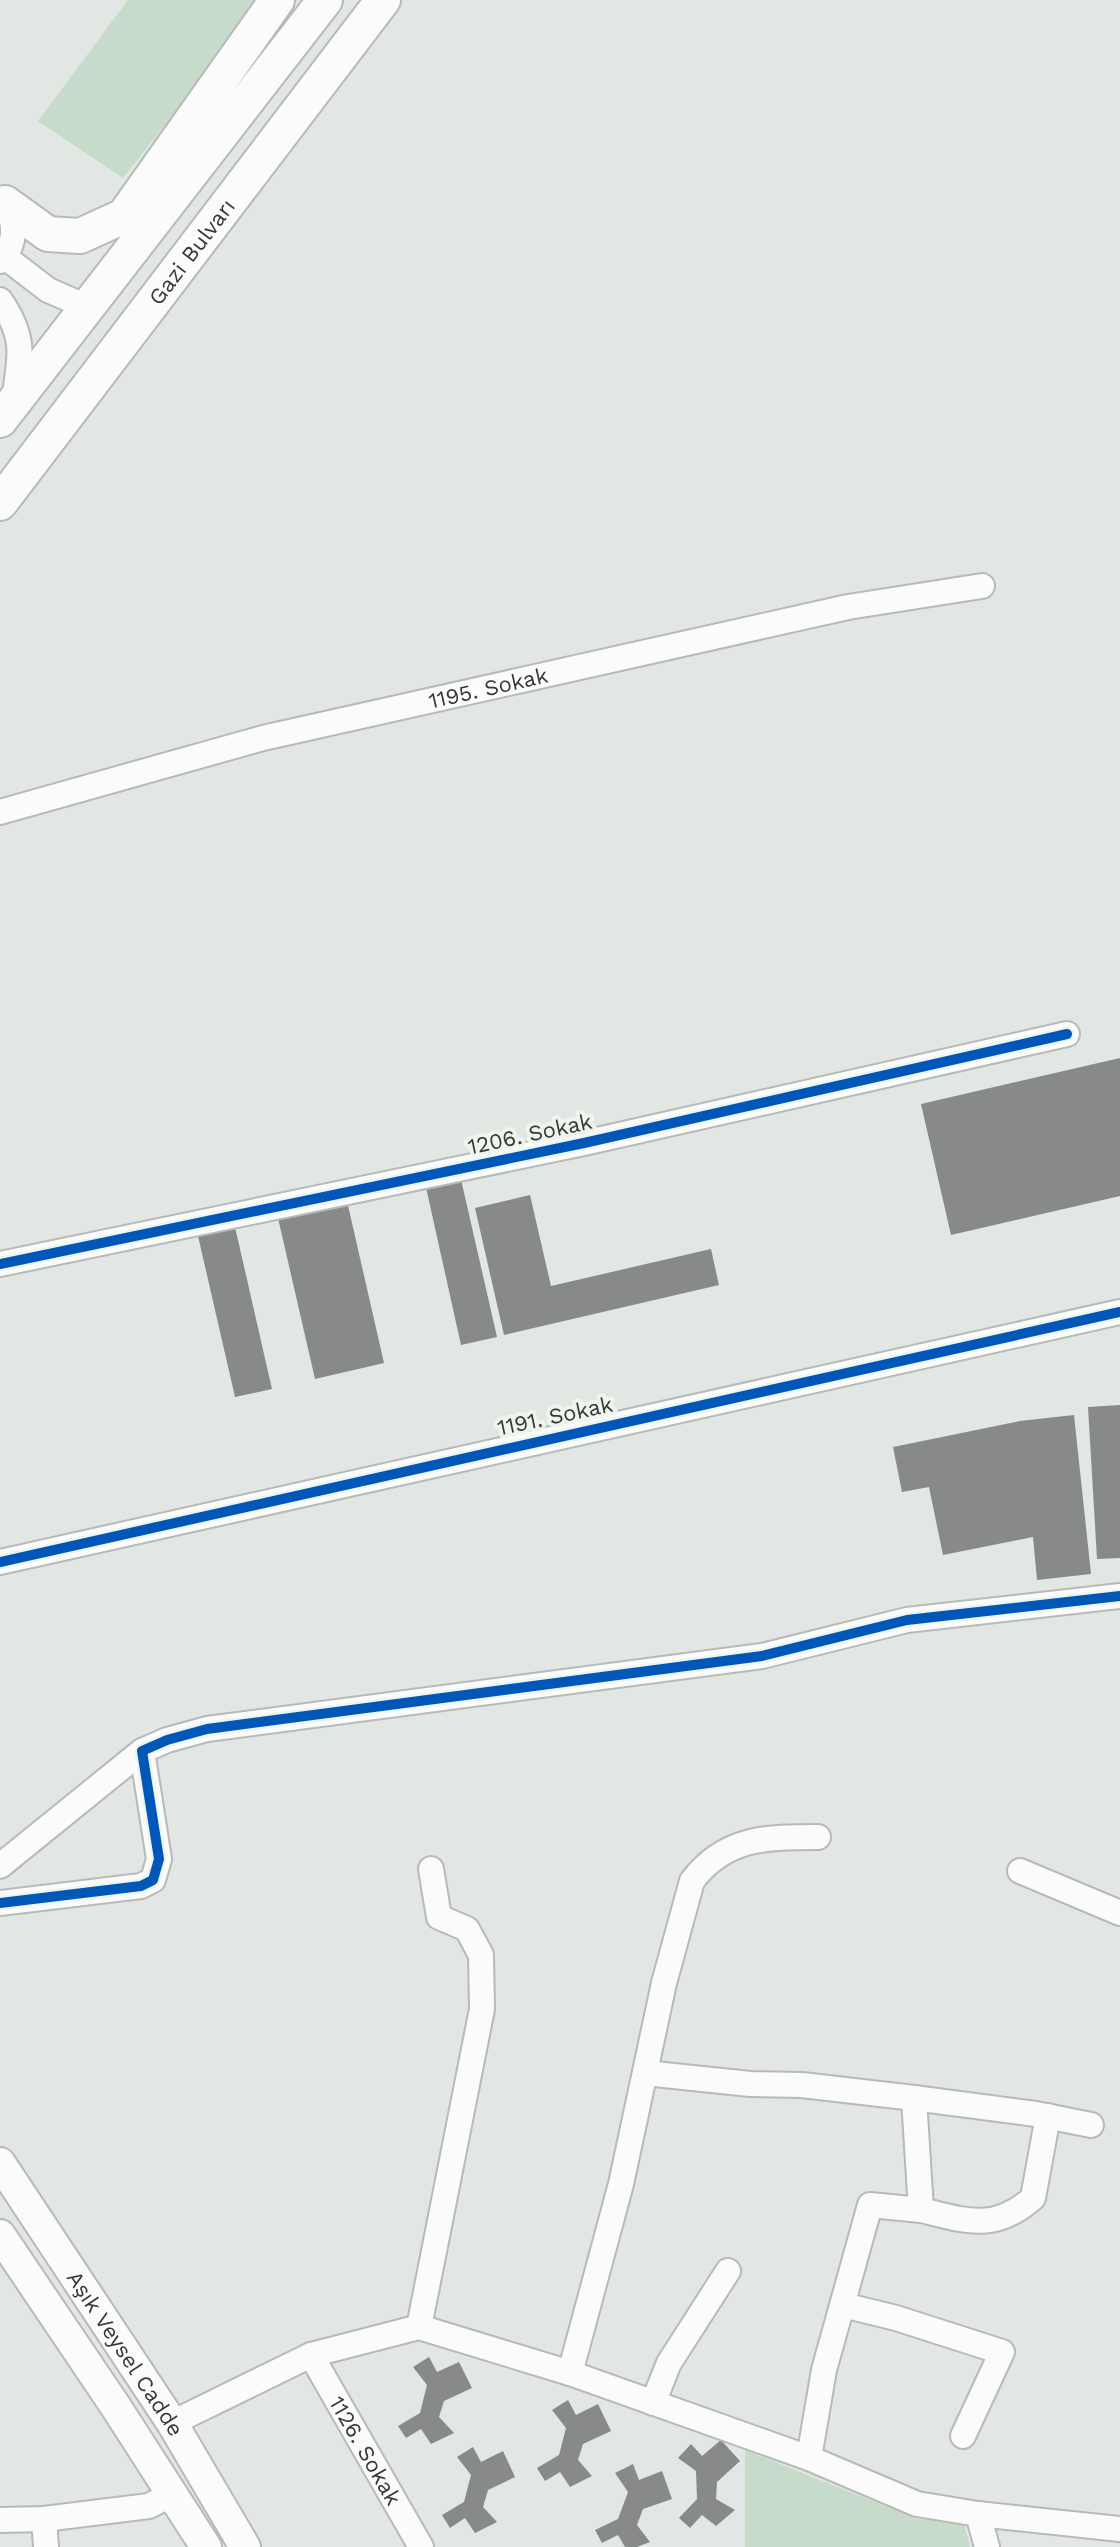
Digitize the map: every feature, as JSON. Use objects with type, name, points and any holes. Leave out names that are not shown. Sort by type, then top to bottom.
[{"type":"highway","points":[[3,200],[48,234],[80,236],[124,216],[277,0]]},
{"type":"highway","points":[[7,413],[325,0]]},
{"type":"highway","name":"Gazi Bulvarı","points":[[0,503],[383,0]]},
{"type":"main road","name":"Aşık Veysel Cadde","points":[[0,2163],[172,2423],[245,2547]]},
{"type":"main road","name":"Aşık Veysel Cadde","points":[[0,2235],[206,2547]]},
{"type":"street","points":[[3,200],[12,216],[14,230],[11,244],[2,259],[48,290],[87,307]]},
{"type":"street","points":[[0,300],[15,321],[21,351],[7,413]]},
{"type":"street","name":"1195. Sokak","points":[[0,812],[278,734],[848,607],[982,586]]},
{"type":"street","name":"1206. Sokak","points":[[0,1264],[584,1143],[1067,1034]]},
{"type":"street","name":"1191. Sokak","points":[[0,1562],[1120,1312]]},
{"type":"street","points":[[0,1866],[142,1751],[167,1740],[207,1729],[762,1656],[907,1620],[1120,1596]]},
{"type":"street","points":[[0,1903],[141,1886],[153,1880],[159,1859],[142,1751]]},
{"type":"street","points":[[570,2373],[621,2184],[664,1983],[692,1881],[702,1867],[731,1847],[750,1840],[818,1837]]},
{"type":"street","points":[[419,2327],[482,2009],[481,1955],[467,1929],[439,1917],[431,1869]]},
{"type":"street","points":[[1020,1871],[1120,1913]]},
{"type":"street","points":[[645,2073],[750,2084],[802,2085],[914,2098],[1048,2116],[1091,2125]]},
{"type":"street","points":[[914,2098],[921,2210]]},
{"type":"street","points":[[809,2458],[824,2370],[870,2205],[921,2210],[974,2224],[996,2219],[1023,2207],[1033,2198],[1048,2116]]},
{"type":"street","points":[[653,2403],[669,2363],[728,2271]]},
{"type":"street","points":[[843,2305],[896,2318],[1002,2352],[963,2436]]},
{"type":"street","points":[[172,2423],[311,2355],[419,2327],[570,2373],[809,2458],[917,2504],[978,2514],[1120,2529]]},
{"type":"street","name":"1126. Sokak","points":[[311,2355],[421,2547]]},
{"type":"street","points":[[0,2520],[44,2519],[149,2506],[172,2494]]},
{"type":"street","points":[[978,2514],[987,2547]]},
{"type":"street","points":[[44,2519],[46,2547]]},
{"type":"green space","points":[[128,0],[263,0],[123,178],[38,121]]},
{"type":"green space","points":[[745,2450],[917,2519],[964,2523],[970,2547],[745,2547]]},
{"type":"building","points":[[1120,1058],[1120,1196],[951,1235],[921,1104]]},
{"type":"building","points":[[460,1175],[497,1337],[461,1345],[425,1183]]},
{"type":"building","points":[[530,1195],[551,1286],[711,1249],[719,1285],[504,1335],[475,1208]]},
{"type":"building","points":[[347,1201],[384,1363],[315,1379],[278,1218]]},
{"type":"building","points":[[235,1227],[272,1389],[235,1397],[198,1236]]},
{"type":"building","points":[[1120,1405],[1120,1558],[1097,1559],[1088,1407]]},
{"type":"building","points":[[1074,1415],[1091,1574],[1037,1580],[1033,1537],[943,1555],[929,1487],[902,1492],[893,1447],[1020,1421]]},
{"type":"building","points":[[429,2357],[437,2372],[459,2362],[472,2388],[444,2401],[439,2417],[454,2433],[431,2444],[421,2429],[406,2438],[398,2426],[420,2413],[427,2385],[413,2367]]},
{"type":"building","points":[[568,2400],[576,2415],[598,2404],[611,2431],[583,2444],[578,2460],[592,2476],[570,2487],[560,2472],[545,2481],[537,2468],[559,2455],[566,2428],[552,2410]]},
{"type":"building","points":[[721,2440],[740,2461],[717,2482],[716,2499],[735,2510],[716,2526],[702,2515],[690,2528],[679,2518],[697,2499],[696,2471],[678,2458],[691,2444],[702,2456]]},
{"type":"building","points":[[473,2447],[481,2462],[503,2451],[515,2477],[488,2490],[483,2507],[497,2522],[475,2533],[465,2518],[450,2528],[442,2515],[464,2502],[471,2475],[457,2457]]},
{"type":"building","points":[[633,2464],[639,2480],[662,2471],[672,2499],[643,2509],[637,2525],[650,2542],[625,2547],[618,2535],[602,2543],[595,2530],[618,2519],[628,2492],[615,2473]]},
{"type":"cycle path","points":[[0,1264],[584,1143],[1067,1034]]},
{"type":"cycle path","points":[[0,1562],[1120,1312]]},
{"type":"cycle path","points":[[0,1903],[141,1886],[153,1880],[159,1859],[142,1751],[167,1740],[207,1729],[762,1656],[907,1620],[1120,1596]]}]
